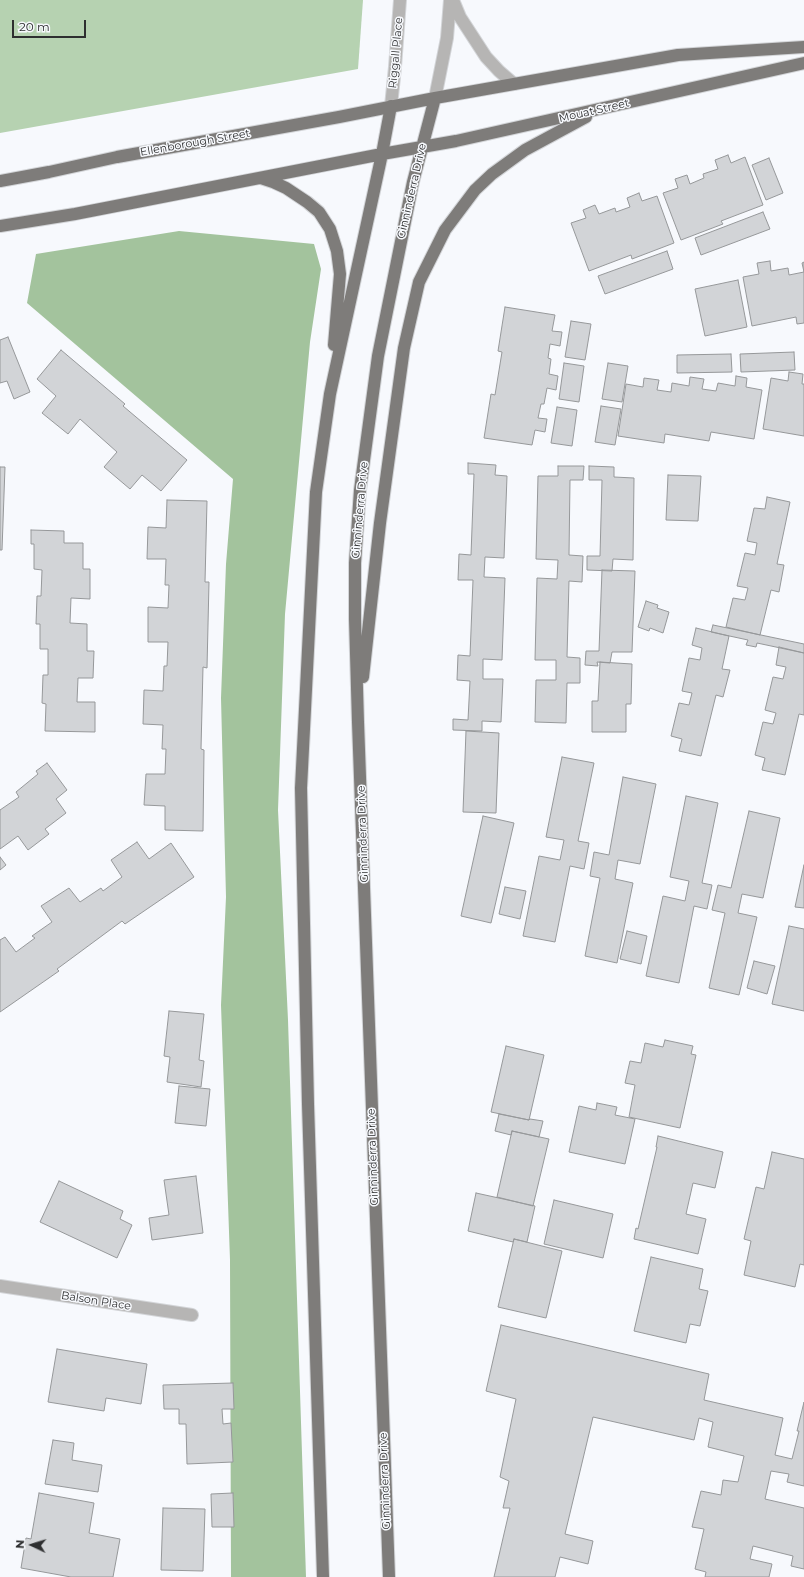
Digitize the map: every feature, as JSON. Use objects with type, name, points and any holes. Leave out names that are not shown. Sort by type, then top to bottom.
[{"type":"main road","points":[[330,394],[391,106],[678,55],[804,47]]},
{"type":"main road","name":"Mouat Street","points":[[382,154],[597,111],[804,63]]},
{"type":"main road","name":"Ginninderra Drive","points":[[389,1577],[358,722],[355,563],[360,490],[378,356],[413,182],[435,98]]},
{"type":"main road","name":"Ellenborough Street","points":[[0,181],[117,157],[391,106]]},
{"type":"main road","points":[[358,722],[380,523],[404,348],[419,282],[445,230],[475,190],[492,174],[525,150],[597,111]]},
{"type":"main road","points":[[0,226],[75,214],[382,154]]},
{"type":"main road","points":[[257,178],[273,182],[286,188],[307,202],[318,212],[330,229],[334,238],[340,274],[330,394],[316,492],[301,788],[308,1104],[323,1577]]},
{"type":"street","name":"Riggall Place","points":[[391,106],[400,0]]},
{"type":"street","points":[[435,98],[447,38],[450,0]]},
{"type":"street","points":[[453,0],[460,17],[486,56],[499,71],[514,84]]},
{"type":"street","name":"Balson Place","points":[[0,1286],[192,1315]]},
{"type":"green space","points":[[0,0],[363,0],[358,69],[0,133]]},
{"type":"green space","points":[[179,231],[314,244],[321,269],[310,342],[285,614],[278,810],[288,1020],[306,1577],[231,1577],[230,1260],[221,1005],[226,897],[221,698],[226,564],[233,479],[27,303],[36,254]]},
{"type":"building","points":[[728,155],[731,163],[745,157],[763,205],[721,221],[723,224],[681,240],[663,193],[678,188],[675,179],[687,175],[690,184],[704,178],[703,174],[718,169],[715,160]]},
{"type":"building","points":[[769,158],[783,193],[766,200],[752,165]]},
{"type":"building","points":[[639,193],[642,201],[657,196],[674,243],[632,259],[631,255],[589,271],[571,223],[586,218],[583,210],[595,205],[599,214],[615,208],[616,212],[630,207],[627,198]]},
{"type":"building","points":[[763,212],[770,229],[701,255],[695,238]]},
{"type":"building","points":[[667,251],[673,269],[605,294],[598,276]]},
{"type":"building","points":[[770,261],[771,271],[788,268],[789,275],[804,272],[804,323],[797,324],[796,317],[752,326],[743,277],[759,274],[757,263]]},
{"type":"building","points":[[738,280],[747,327],[705,336],[695,289]]},
{"type":"building","points":[[505,307],[555,315],[552,331],[562,332],[560,346],[550,344],[548,358],[551,359],[549,374],[558,376],[556,390],[547,388],[544,404],[541,404],[538,418],[547,419],[545,432],[535,430],[532,445],[484,438],[491,394],[495,395],[502,352],[498,351]]},
{"type":"building","points":[[571,321],[591,324],[585,360],[565,357]]},
{"type":"building","points":[[8,337],[30,392],[14,399],[7,381],[0,383],[0,340]]},
{"type":"building","points":[[61,350],[125,404],[123,406],[187,460],[161,491],[142,475],[130,489],[104,467],[117,452],[80,419],[68,434],[42,413],[56,396],[37,379]]},
{"type":"building","points":[[794,352],[795,370],[741,372],[740,354]]},
{"type":"building","points":[[731,354],[732,372],[677,373],[677,355]]},
{"type":"building","points":[[564,363],[584,366],[579,402],[559,399]]},
{"type":"building","points":[[608,363],[628,366],[622,402],[602,399]]},
{"type":"building","points":[[789,372],[803,374],[804,436],[763,429],[771,378],[788,381]]},
{"type":"building","points":[[736,376],[747,378],[746,387],[762,390],[754,439],[711,432],[709,441],[665,434],[664,443],[618,436],[626,384],[643,387],[644,378],[659,380],[657,390],[671,392],[672,383],[689,386],[690,377],[704,379],[702,389],[716,391],[718,383],[735,386]]},
{"type":"building","points":[[601,406],[621,409],[615,445],[595,442]]},
{"type":"building","points":[[557,407],[577,410],[572,446],[551,443]]},
{"type":"building","points":[[468,463],[496,465],[495,475],[507,476],[504,558],[485,557],[484,577],[505,578],[502,660],[483,659],[483,679],[503,679],[501,722],[482,721],[482,731],[453,730],[453,719],[468,720],[470,681],[457,680],[458,655],[470,656],[473,580],[458,580],[459,554],[471,555],[474,474],[468,474]]},
{"type":"building","points":[[558,466],[584,466],[583,480],[570,480],[569,555],[583,556],[582,582],[569,581],[567,657],[580,658],[580,683],[567,683],[566,723],[535,722],[536,680],[556,680],[556,660],[535,660],[537,578],[557,579],[558,560],[536,559],[538,476],[558,476]]},
{"type":"building","points":[[589,466],[614,467],[614,477],[634,478],[633,560],[613,559],[612,571],[587,570],[587,556],[600,556],[602,480],[589,480]]},
{"type":"building","points":[[0,467],[5,467],[2,550],[0,550]]},
{"type":"building","points":[[668,475],[701,476],[698,521],[666,520]]},
{"type":"building","points":[[767,497],[790,502],[777,564],[784,565],[779,592],[771,590],[760,635],[726,627],[733,598],[745,600],[748,588],[737,586],[745,553],[755,555],[757,543],[747,541],[754,508],[765,509]]},
{"type":"building","points":[[167,500],[207,501],[205,582],[209,582],[207,668],[203,667],[201,749],[204,750],[203,831],[165,830],[165,806],[144,805],[146,774],[165,774],[166,749],[162,749],[163,725],[143,724],[144,690],[163,691],[164,666],[167,666],[168,642],[148,642],[148,607],[168,608],[169,585],[165,585],[166,559],[147,559],[148,527],[166,528]]},
{"type":"building","points":[[31,530],[64,531],[64,543],[83,543],[83,569],[90,569],[90,599],[71,598],[70,623],[87,624],[87,651],[94,651],[93,678],[78,678],[77,702],[95,702],[95,732],[45,731],[46,704],[42,703],[43,675],[48,675],[48,649],[40,649],[40,624],[36,624],[37,596],[41,596],[42,570],[34,569],[34,544],[31,544]]},
{"type":"building","points":[[602,570],[635,571],[632,652],[612,652],[610,663],[597,662],[598,666],[585,665],[586,651],[599,651]]},
{"type":"building","points":[[646,601],[658,605],[657,608],[669,612],[663,633],[650,628],[649,631],[638,627]]},
{"type":"building","points":[[713,625],[804,644],[804,653],[757,643],[756,647],[746,645],[748,640],[711,632]]},
{"type":"building","points":[[696,628],[729,636],[722,669],[730,670],[723,697],[716,695],[701,756],[679,751],[682,739],[671,736],[679,703],[689,705],[692,693],[682,691],[689,658],[700,660],[702,648],[692,645]]},
{"type":"building","points":[[779,647],[804,653],[804,715],[799,714],[785,775],[762,770],[765,758],[755,755],[763,722],[773,724],[776,713],[765,710],[773,677],[783,679],[786,667],[776,665]]},
{"type":"building","points":[[600,662],[632,664],[631,704],[626,704],[626,732],[592,732],[592,701],[598,701]]},
{"type":"building","points":[[466,731],[499,733],[496,813],[463,812]]},
{"type":"building","points":[[562,757],[594,763],[578,841],[589,843],[584,869],[570,866],[555,942],[523,936],[539,856],[560,860],[564,840],[546,837]]},
{"type":"building","points":[[47,763],[67,790],[56,799],[66,813],[45,829],[49,834],[28,850],[18,836],[0,849],[0,810],[19,797],[16,792],[38,774],[36,771]]},
{"type":"building","points":[[623,777],[656,784],[640,864],[618,860],[615,879],[633,883],[617,963],[585,956],[600,878],[590,876],[594,852],[609,855]]},
{"type":"building","points":[[686,796],[718,803],[702,883],[712,885],[707,909],[694,906],[679,983],[646,976],[663,896],[685,901],[689,881],[670,877]]},
{"type":"building","points":[[749,811],[780,818],[763,898],[742,894],[738,913],[757,917],[739,995],[709,988],[725,913],[712,910],[718,885],[731,888]]},
{"type":"building","points":[[483,816],[514,823],[491,923],[461,916]]},
{"type":"building","points":[[137,842],[149,859],[171,843],[194,877],[125,924],[122,921],[57,969],[59,971],[0,1012],[0,940],[5,937],[16,952],[35,938],[32,936],[52,922],[41,906],[69,888],[80,902],[101,888],[103,891],[122,877],[111,860]]},
{"type":"building","points":[[0,857],[6,865],[0,870]]},
{"type":"building","points":[[804,865],[804,908],[795,907]]},
{"type":"building","points":[[505,887],[526,891],[520,919],[499,914]]},
{"type":"building","points":[[789,926],[804,929],[804,1011],[772,1004]]},
{"type":"building","points":[[627,931],[647,936],[641,964],[620,959]]},
{"type":"building","points":[[754,961],[775,966],[767,994],[747,988]]},
{"type":"building","points":[[169,1011],[204,1014],[199,1060],[204,1061],[201,1087],[167,1082],[170,1057],[164,1056]]},
{"type":"building","points":[[665,1040],[693,1046],[691,1054],[696,1055],[680,1128],[629,1117],[635,1085],[625,1083],[630,1061],[641,1063],[645,1043],[663,1047]]},
{"type":"building","points":[[506,1046],[544,1055],[529,1120],[491,1112]]},
{"type":"building","points":[[179,1086],[210,1089],[206,1126],[175,1123]]},
{"type":"building","points":[[597,1103],[617,1107],[615,1115],[635,1119],[625,1164],[569,1152],[579,1106],[596,1110]]},
{"type":"building","points":[[499,1114],[529,1120],[543,1121],[539,1137],[512,1131],[511,1135],[495,1131]]},
{"type":"building","points":[[512,1131],[549,1139],[533,1206],[497,1197]]},
{"type":"building","points":[[658,1136],[723,1152],[715,1188],[693,1183],[686,1214],[706,1219],[698,1254],[634,1239],[636,1228],[638,1229],[657,1147]]},
{"type":"building","points":[[772,1152],[804,1159],[804,1265],[800,1264],[795,1287],[744,1275],[751,1241],[744,1239],[756,1187],[764,1189]]},
{"type":"building","points":[[196,1176],[203,1233],[152,1240],[149,1218],[169,1215],[164,1180]]},
{"type":"building","points":[[59,1181],[123,1211],[120,1219],[132,1225],[117,1258],[40,1222]]},
{"type":"building","points":[[476,1193],[535,1206],[527,1242],[514,1239],[513,1242],[468,1231]]},
{"type":"building","points":[[554,1200],[613,1214],[603,1258],[544,1244]]},
{"type":"building","points":[[514,1239],[562,1251],[546,1318],[498,1307]]},
{"type":"building","points":[[651,1257],[703,1269],[699,1289],[708,1291],[700,1326],[690,1324],[686,1343],[634,1331]]},
{"type":"building","points":[[501,1325],[709,1374],[704,1400],[783,1418],[775,1455],[792,1459],[804,1402],[804,1486],[787,1482],[789,1474],[771,1471],[765,1499],[804,1508],[804,1569],[791,1566],[793,1556],[753,1546],[750,1559],[772,1564],[769,1577],[705,1577],[706,1572],[695,1569],[704,1529],[692,1527],[701,1491],[721,1495],[723,1480],[738,1482],[744,1456],[708,1447],[713,1422],[699,1418],[694,1440],[593,1417],[565,1534],[593,1541],[588,1564],[560,1557],[555,1577],[494,1577],[510,1508],[503,1508],[509,1481],[500,1477],[516,1399],[486,1391]]},
{"type":"building","points":[[57,1349],[147,1364],[141,1404],[106,1398],[104,1411],[48,1402]]},
{"type":"building","points":[[233,1383],[234,1409],[222,1409],[223,1424],[231,1423],[233,1462],[187,1464],[186,1424],[179,1424],[179,1409],[164,1409],[163,1385]]},
{"type":"building","points":[[53,1440],[74,1443],[72,1460],[102,1465],[98,1492],[45,1484]]},
{"type":"building","points":[[39,1493],[94,1503],[89,1533],[120,1539],[113,1577],[71,1577],[21,1568],[26,1538],[31,1539]]},
{"type":"building","points":[[233,1493],[234,1527],[212,1527],[211,1494]]},
{"type":"building","points":[[163,1508],[205,1509],[203,1571],[161,1570]]}]
